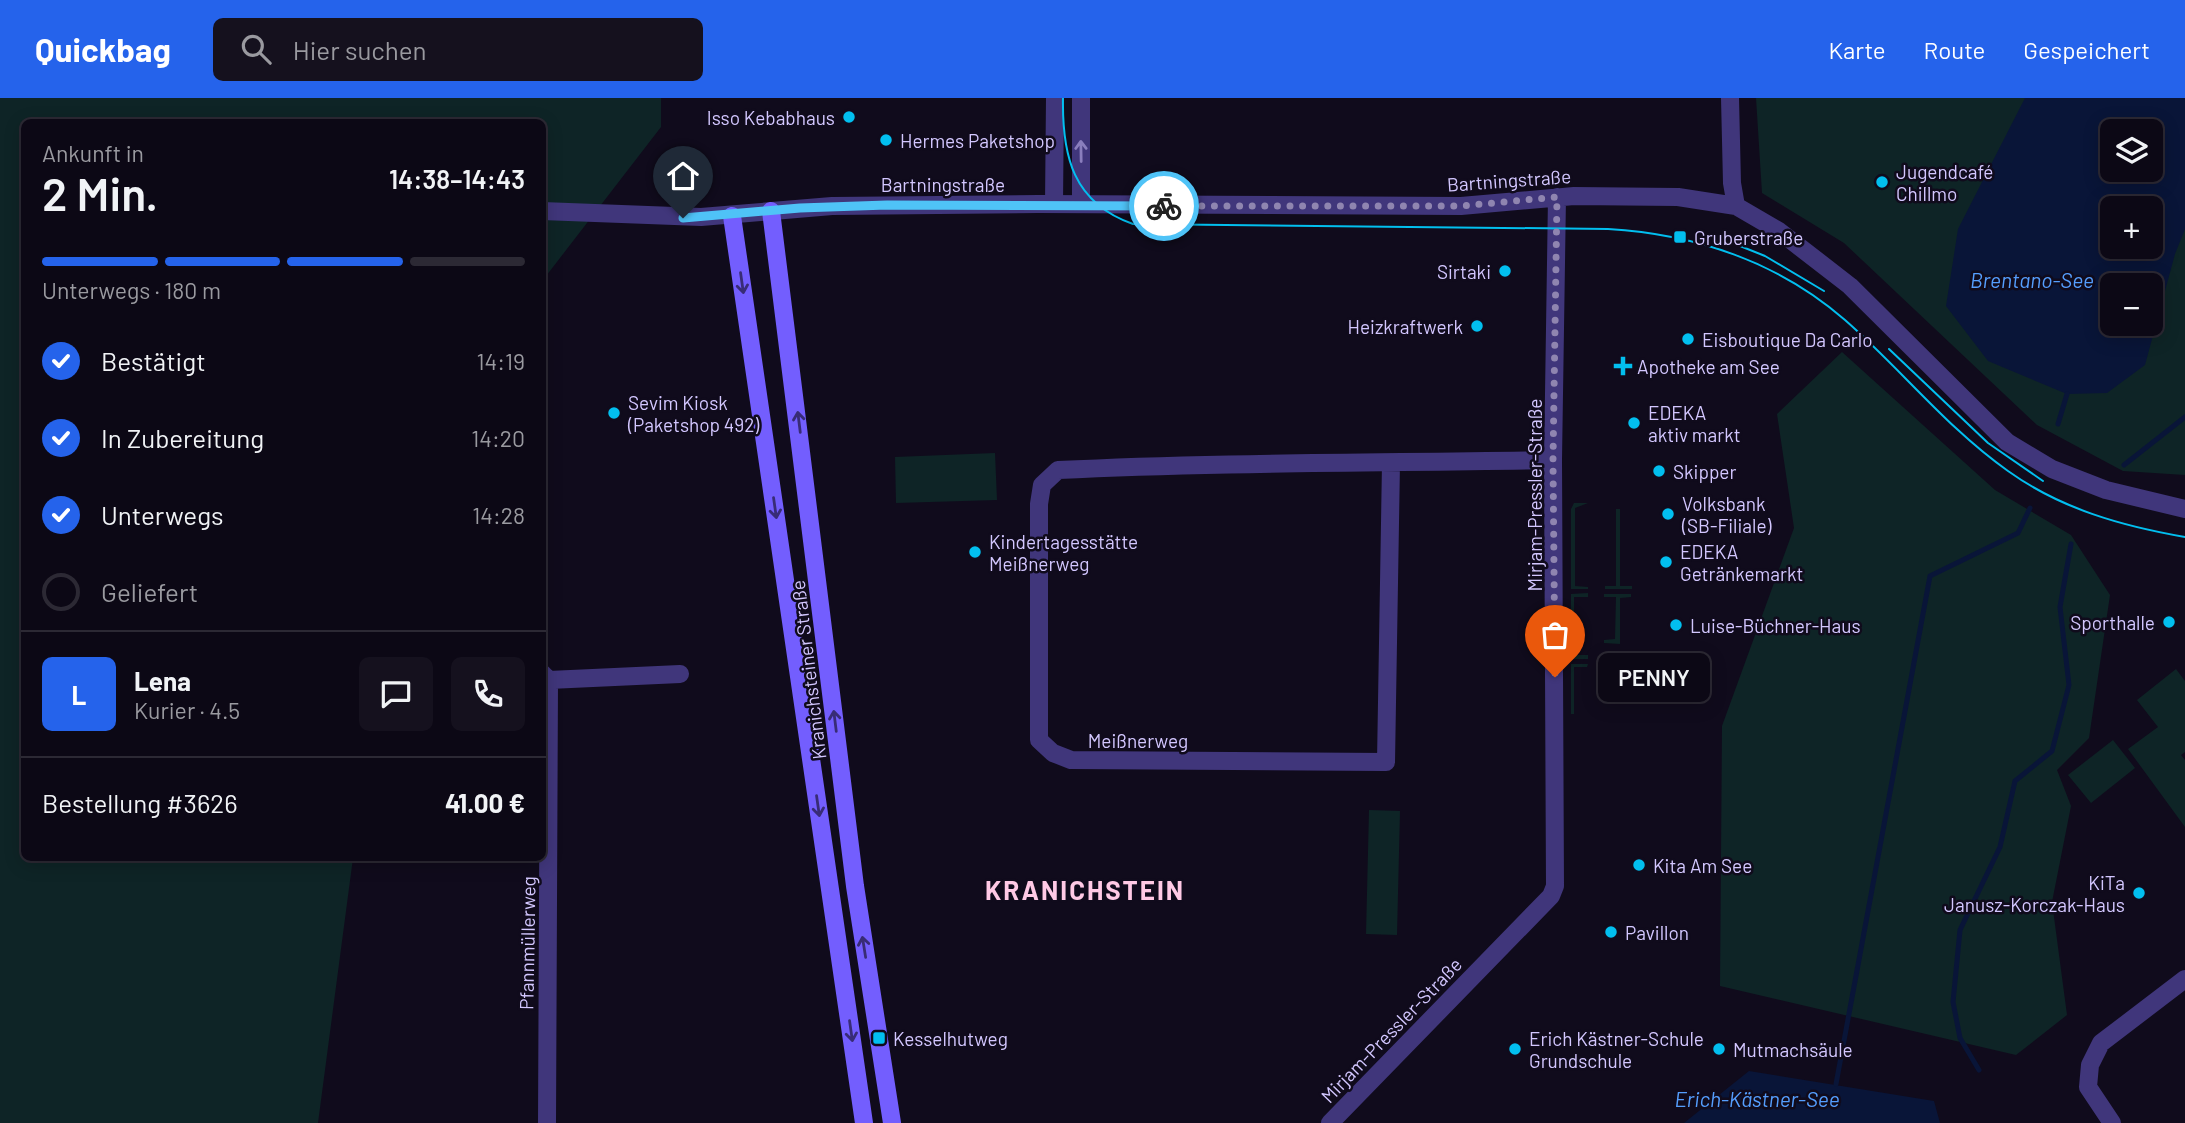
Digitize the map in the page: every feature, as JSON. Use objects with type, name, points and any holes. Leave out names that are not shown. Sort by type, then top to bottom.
[{"type":"main road","name":"Kranichsteiner Straße","points":[[771,211],[855,886],[892,1123]]},
{"type":"main road","name":"Kranichsteiner Straße","points":[[732,216],[864,1123]]},
{"type":"street","points":[[1054,204],[1055,98]]},
{"type":"street","points":[[1080,204],[1081,98]]},
{"type":"street","points":[[1730,98],[1732,183],[1736,206]]},
{"type":"street","name":"Bartningstraße","points":[[732,216],[771,211],[887,205],[1461,206],[1557,197],[1678,197],[1736,206],[1779,231],[1850,286],[2007,442],[2053,469],[2106,489],[2185,509]]},
{"type":"street","name":"Mirjam-Pressler-Straße","points":[[1330,1123],[1551,897],[1555,886],[1553,460],[1557,197]]},
{"type":"street","points":[[546,211],[683,218],[732,216]]},
{"type":"street","name":"Meißnerweg","points":[[1391,463],[1385,762],[1071,760],[1053,753],[1039,740],[1039,504],[1042,485],[1058,470],[1391,463],[1553,460]]},
{"type":"street","name":"Pfannmüllerweg","points":[[547,1123],[546,676],[680,674]]},
{"type":"street","points":[[2112,1123],[2088,1087],[2094,1053],[2101,1043],[2185,979]]},
{"type":"green space","points":[[0,98],[661,98],[661,127],[546,276],[546,119],[21,119],[21,861],[353,861],[318,1123],[0,1123]]},
{"type":"green space","points":[[1756,98],[2185,98],[2185,475],[2123,471],[2037,425],[1844,243],[1762,193]]},
{"type":"green space","points":[[1842,352],[1995,490],[2071,535],[2110,595],[2089,738],[2057,770],[2071,806],[2052,902],[2067,1015],[2016,1055],[1720,986],[1722,726],[1794,528],[1777,414]]},
{"type":"green space","points":[[995,453],[997,500],[896,503],[895,457]]},
{"type":"green space","points":[[1574,503],[1588,503],[1575,508],[1575,586],[1588,589],[1571,589],[1571,509]]},
{"type":"green space","points":[[1616,509],[1620,509],[1620,586],[1632,586],[1632,589],[1605,589],[1605,586],[1616,586]]},
{"type":"green space","points":[[1588,593],[1588,597],[1574,597],[1574,655],[1588,655],[1588,659],[1571,659],[1571,594]]},
{"type":"green space","points":[[1604,594],[1631,594],[1631,597],[1620,598],[1620,644],[1604,643],[1604,640],[1615,639],[1616,597],[1604,597]]},
{"type":"green space","points":[[1571,664],[1588,664],[1587,667],[1574,667],[1574,714],[1571,714]]},
{"type":"green space","points":[[2176,669],[2185,681],[2185,752],[2181,755],[2185,760],[2185,827],[2128,749],[2158,727],[2137,700]]},
{"type":"green space","points":[[2113,740],[2135,768],[2091,803],[2068,775]]},
{"type":"green space","points":[[1369,810],[1400,811],[1397,935],[1366,934]]},
{"type":"water","name":"Brentano-See","points":[[2025,98],[2185,98],[2185,229],[2163,298],[2163,273],[2100,273],[2100,336],[2153,336],[2145,365],[2107,393],[2067,394],[1988,361],[1946,306],[1958,229]]},
{"type":"water","name":"Erich-Kästner-See","points":[[1749,1071],[1934,1101],[1940,1123],[1684,1123]]},
{"type":"waterway","points":[[2058,424],[2067,394]]},
{"type":"waterway","points":[[2124,465],[2185,417]]},
{"type":"waterway","points":[[1836,1084],[1930,576],[2018,533],[2030,508]]},
{"type":"waterway","points":[[1979,1070],[1960,1038],[1953,1002],[1960,930],[2000,847],[2015,781],[2052,751],[2069,685],[2060,607],[2071,544]]},
{"type":"tram line","points":[[1063,98],[1065,139],[1075,175],[1097,204],[1133,224],[1608,229],[1672,237],[1734,255],[1792,282],[1845,320],[1965,436],[2028,484],[2093,514],[2185,537]]},
{"type":"tram line","points":[[1725,240],[1765,256],[1824,291]]},
{"type":"tram line","points":[[1889,349],[1988,443],[2043,481]]},
{"type":"way so far","points":[[1164,206],[1461,206],[1557,197],[1553,460],[1555,677]]},
{"type":"place","name":"Isso Kebabhaus","points":[[849,117]]},
{"type":"place","name":"Hermes Paketshop","points":[[886,140]]},
{"type":"place","name":"Jugendcafé Chillmo","points":[[1882,182]]},
{"type":"place","name":"Gruberstraße","points":[[1680,237]]},
{"type":"place","name":"Sirtaki","points":[[1505,271]]},
{"type":"place","name":"Heizkraftwerk","points":[[1477,326]]},
{"type":"place","name":"Eisboutique Da Carlo","points":[[1688,339]]},
{"type":"place","name":"Apotheke am See","points":[[1623,366]]},
{"type":"place","name":"Sevim Kiosk (Paketshop 492)","points":[[614,413]]},
{"type":"place","name":"EDEKA aktiv markt","points":[[1634,423]]},
{"type":"place","name":"Skipper","points":[[1659,471]]},
{"type":"place","name":"Volksbank (SB-Filiale)","points":[[1668,514]]},
{"type":"place","name":"Kindertagesstätte Meißnerweg","points":[[975,552]]},
{"type":"place","name":"EDEKA Getränkemarkt","points":[[1666,562]]},
{"type":"place","name":"Sporthalle","points":[[2169,622]]},
{"type":"place","name":"Luise-Büchner-Haus","points":[[1676,625]]},
{"type":"place","name":"PENNY","points":[[1555,677]]},
{"type":"place","name":"Kita Am See","points":[[1639,865]]},
{"type":"place","name":"KiTa Janusz-Korczak-Haus","points":[[2139,893]]},
{"type":"place","name":"Pavillon","points":[[1611,932]]},
{"type":"place","name":"Kesselhutweg","points":[[879,1038]]},
{"type":"place","name":"Erich Kästner-Schule Grundschule","points":[[1515,1049]]},
{"type":"place","name":"Mutmachsäule","points":[[1719,1049]]},
{"type":"district","name":"KRANICHSTEIN","points":[[1085,889]]},
{"type":"route","points":[[683,218],[732,216],[800,208],[887,205],[1164,206]]}]
